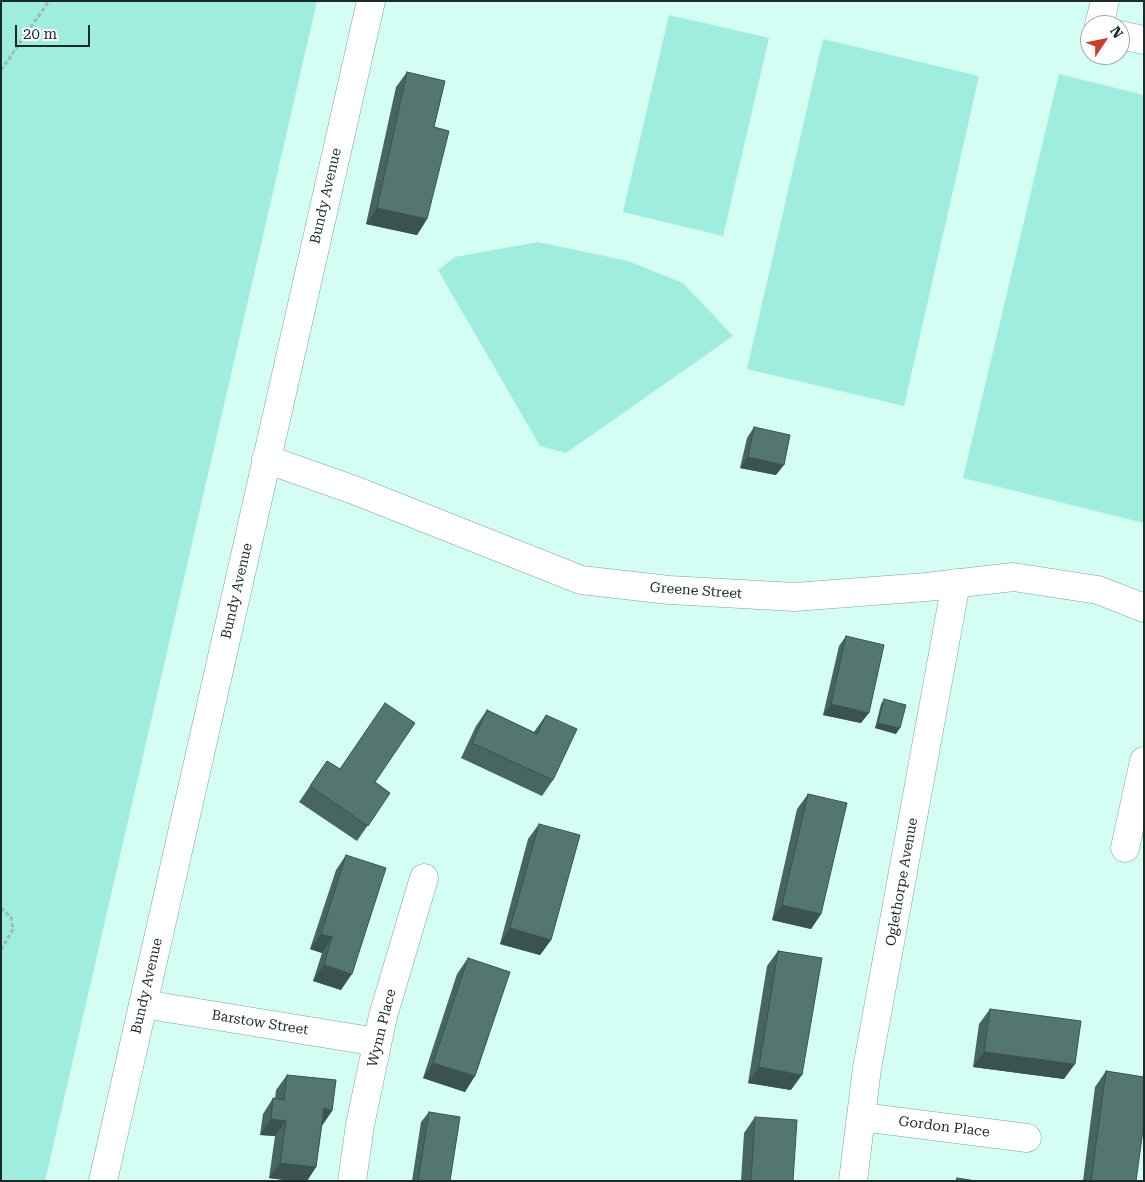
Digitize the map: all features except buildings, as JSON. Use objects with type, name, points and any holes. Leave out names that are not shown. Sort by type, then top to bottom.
[{"type":"street","name":"Bundy Avenue","points":[[103,1181],[370,1]]},
{"type":"street","points":[[1102,15],[1105,1]]},
{"type":"street","points":[[1130,37],[1144,40]]},
{"type":"street","name":"Greene Street","points":[[266,459],[354,490],[581,580],[669,590],[795,596],[1013,577],[1098,590],[1144,608]]},
{"type":"street","name":"Oglethorpe Avenue","points":[[853,1181],[868,1068],[956,583]]},
{"type":"street","points":[[1125,848],[1144,761]]},
{"type":"street","name":"Wynn Place","points":[[352,1181],[360,1125],[383,1016],[424,878]]},
{"type":"street","name":"Barstow Street","points":[[143,1004],[377,1042]]},
{"type":"street","name":"Gordon Place","points":[[862,1117],[1027,1138]]},
{"type":"path","points":[[1,70],[49,1]]},
{"type":"path","points":[[1,908],[11,916],[13,929],[1,950]]},
{"type":"green space","points":[[1,1],[317,1],[45,1181],[1,1181]]},
{"type":"green space","points":[[669,15],[769,38],[723,236],[623,212]]},
{"type":"green space","points":[[823,39],[979,76],[904,406],[747,369]]},
{"type":"green space","points":[[1059,74],[1144,95],[1144,523],[963,478]]},
{"type":"green space","points":[[538,242],[628,261],[683,283],[733,336],[566,453],[540,446],[438,270],[455,257]]}]
